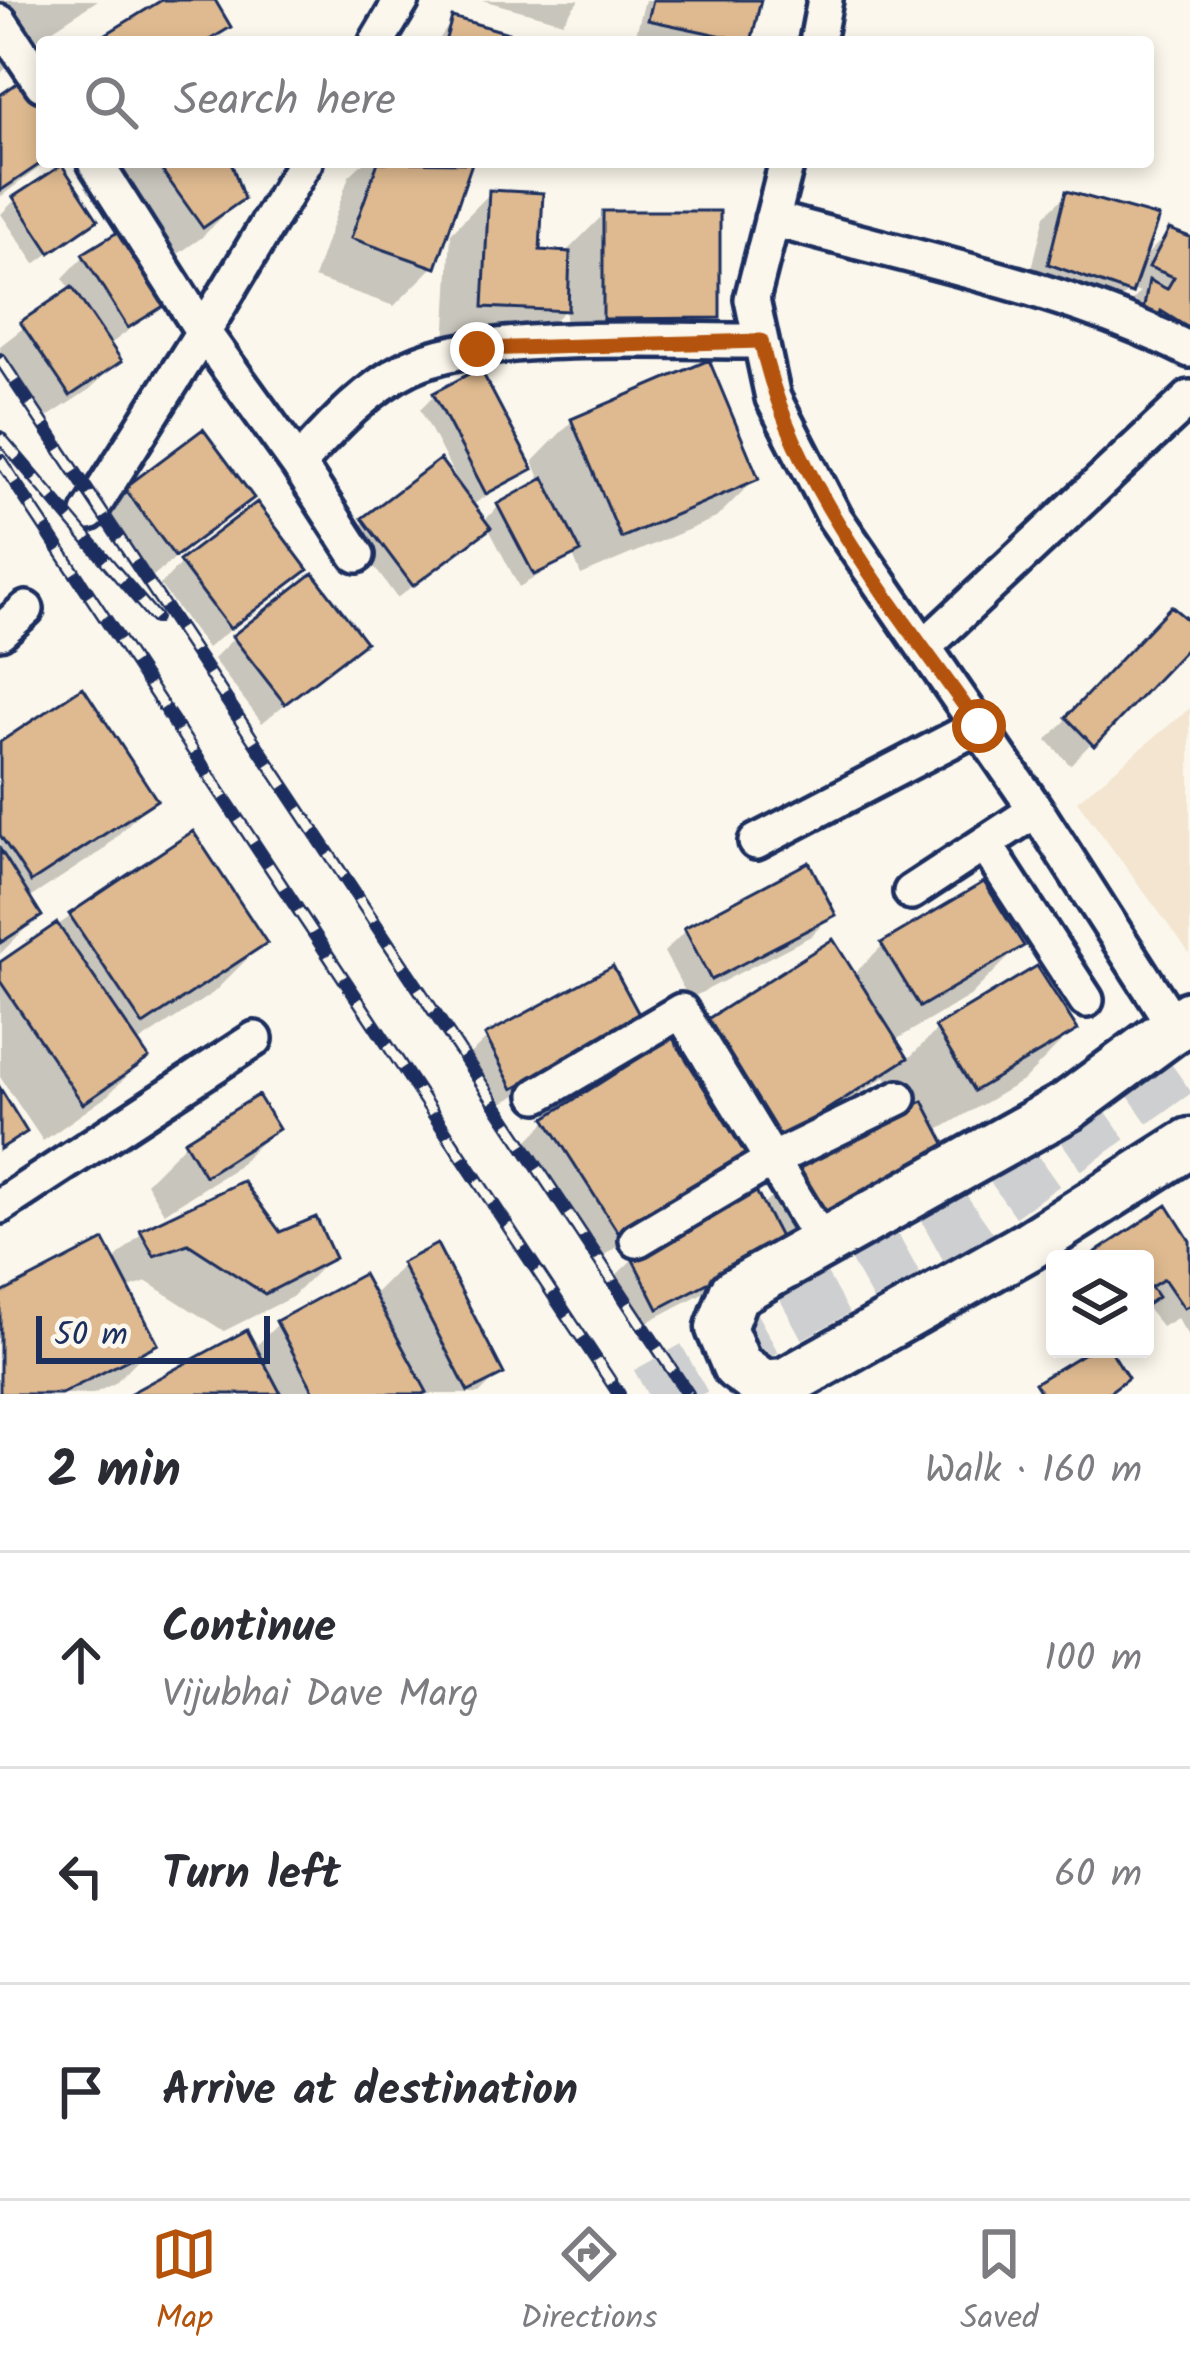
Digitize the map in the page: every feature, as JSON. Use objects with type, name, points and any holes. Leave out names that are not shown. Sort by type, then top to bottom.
[{"type":"street","points":[[381,36],[402,0]]},
{"type":"street","points":[[818,36],[825,0]]},
{"type":"street","points":[[0,22],[36,75]]},
{"type":"street","points":[[98,168],[203,332],[357,554]]},
{"type":"street","points":[[88,513],[301,168]]},
{"type":"street","points":[[785,168],[752,299],[773,398],[835,518],[1183,1022],[1068,1106],[734,1293],[721,1328],[737,1366],[763,1385],[784,1383],[1028,1246],[1190,1143]]},
{"type":"street","points":[[772,219],[1022,290],[1155,333],[1190,350]]},
{"type":"street","points":[[298,464],[343,415],[410,367],[477,349],[761,341]]},
{"type":"street","points":[[924,646],[1190,398]]},
{"type":"street","points":[[0,632],[26,609]]},
{"type":"street","points":[[756,842],[979,726]]},
{"type":"street","points":[[911,892],[1036,809]]},
{"type":"street","points":[[985,844],[1086,1000]]},
{"type":"street","points":[[538,1095],[681,1011],[822,1242]]},
{"type":"street","points":[[0,1206],[255,1039]]},
{"type":"street","points":[[638,1240],[772,1160],[899,1098]]},
{"type":"shaded area","points":[[1190,708],[1190,954],[1077,801]]},
{"type":"building","points":[[162,0],[215,0],[231,27],[216,36],[103,36]]},
{"type":"building","points":[[653,0],[761,0],[752,36],[723,36],[648,20]]},
{"type":"building","points":[[452,17],[519,36],[447,36]]},
{"type":"building","points":[[23,79],[36,98],[36,167],[0,191],[0,95]]},
{"type":"building","points":[[64,168],[98,220],[50,253],[13,197]]},
{"type":"building","points":[[160,168],[233,168],[244,199],[203,228]]},
{"type":"building","points":[[376,168],[470,168],[436,268],[351,238]]},
{"type":"building","points":[[489,190],[543,193],[540,250],[570,252],[568,311],[483,307]]},
{"type":"building","points":[[1066,191],[1159,217],[1132,294],[1048,264]]},
{"type":"building","points":[[603,211],[720,211],[720,318],[603,319]]},
{"type":"building","points":[[1169,229],[1190,237],[1190,329],[1161,311],[1156,323],[1142,317],[1149,280],[1167,289],[1174,277],[1149,267]]},
{"type":"building","points":[[121,230],[167,304],[128,328],[82,254]]},
{"type":"building","points":[[72,287],[122,361],[70,396],[20,322]]},
{"type":"building","points":[[709,360],[759,479],[621,538],[571,419]]},
{"type":"building","points":[[480,368],[533,469],[486,494],[433,393]]},
{"type":"building","points":[[203,429],[254,498],[175,557],[124,488]]},
{"type":"building","points":[[440,459],[491,528],[413,586],[362,518]]},
{"type":"building","points":[[544,478],[581,552],[534,575],[497,504]]},
{"type":"building","points":[[257,502],[308,570],[230,629],[179,561]]},
{"type":"building","points":[[313,573],[366,642],[285,704],[232,636]]},
{"type":"building","points":[[1171,606],[1190,622],[1190,645],[1094,746],[1066,717]]},
{"type":"building","points":[[83,687],[157,800],[31,882],[0,835],[0,742]]},
{"type":"building","points":[[193,831],[267,943],[143,1025],[69,914]]},
{"type":"building","points":[[0,849],[42,916],[0,943]]},
{"type":"building","points":[[809,862],[836,915],[711,980],[684,928]]},
{"type":"building","points":[[984,882],[1024,946],[920,1007],[881,943]]},
{"type":"building","points":[[57,923],[149,1058],[83,1104],[0,981],[0,962]]},
{"type":"building","points":[[833,939],[908,1058],[781,1139],[706,1020]]},
{"type":"building","points":[[613,966],[642,1020],[513,1089],[485,1035]]},
{"type":"building","points":[[1037,966],[1078,1030],[974,1091],[935,1027]]},
{"type":"building","points":[[672,1037],[747,1156],[621,1237],[545,1118]]},
{"type":"building","points":[[0,1088],[27,1132],[0,1149]]},
{"type":"building","points":[[258,1095],[279,1129],[205,1176],[184,1141]]},
{"type":"building","points":[[923,1101],[950,1153],[825,1219],[798,1166]]},
{"type":"building","points":[[243,1181],[280,1232],[316,1217],[335,1258],[265,1294],[188,1244],[154,1256],[140,1230]]},
{"type":"building","points":[[756,1191],[783,1243],[658,1309],[631,1256]]},
{"type":"building","points":[[1167,1205],[1190,1241],[1190,1305],[1184,1308],[1164,1279],[1154,1285],[1154,1250],[1099,1250]]},
{"type":"building","points":[[104,1240],[158,1344],[61,1394],[0,1394],[0,1294]]},
{"type":"building","points":[[437,1244],[504,1374],[468,1392],[401,1263]]},
{"type":"building","points":[[363,1274],[427,1392],[315,1394],[276,1321]]},
{"type":"building","points":[[247,1330],[281,1394],[129,1394]]},
{"type":"building","points":[[1076,1358],[1116,1358],[1128,1378],[1107,1394],[1042,1394],[1035,1383]]},
{"type":"tunnel","points":[[647,1394],[970,1216],[1190,1061]]},
{"type":"railway","points":[[0,359],[688,1394]]},
{"type":"railway","points":[[0,437],[155,618]]},
{"type":"railway","points":[[0,460],[619,1394]]},
{"type":"route","points":[[477,349],[761,341],[773,398],[835,518],[979,726]]}]
